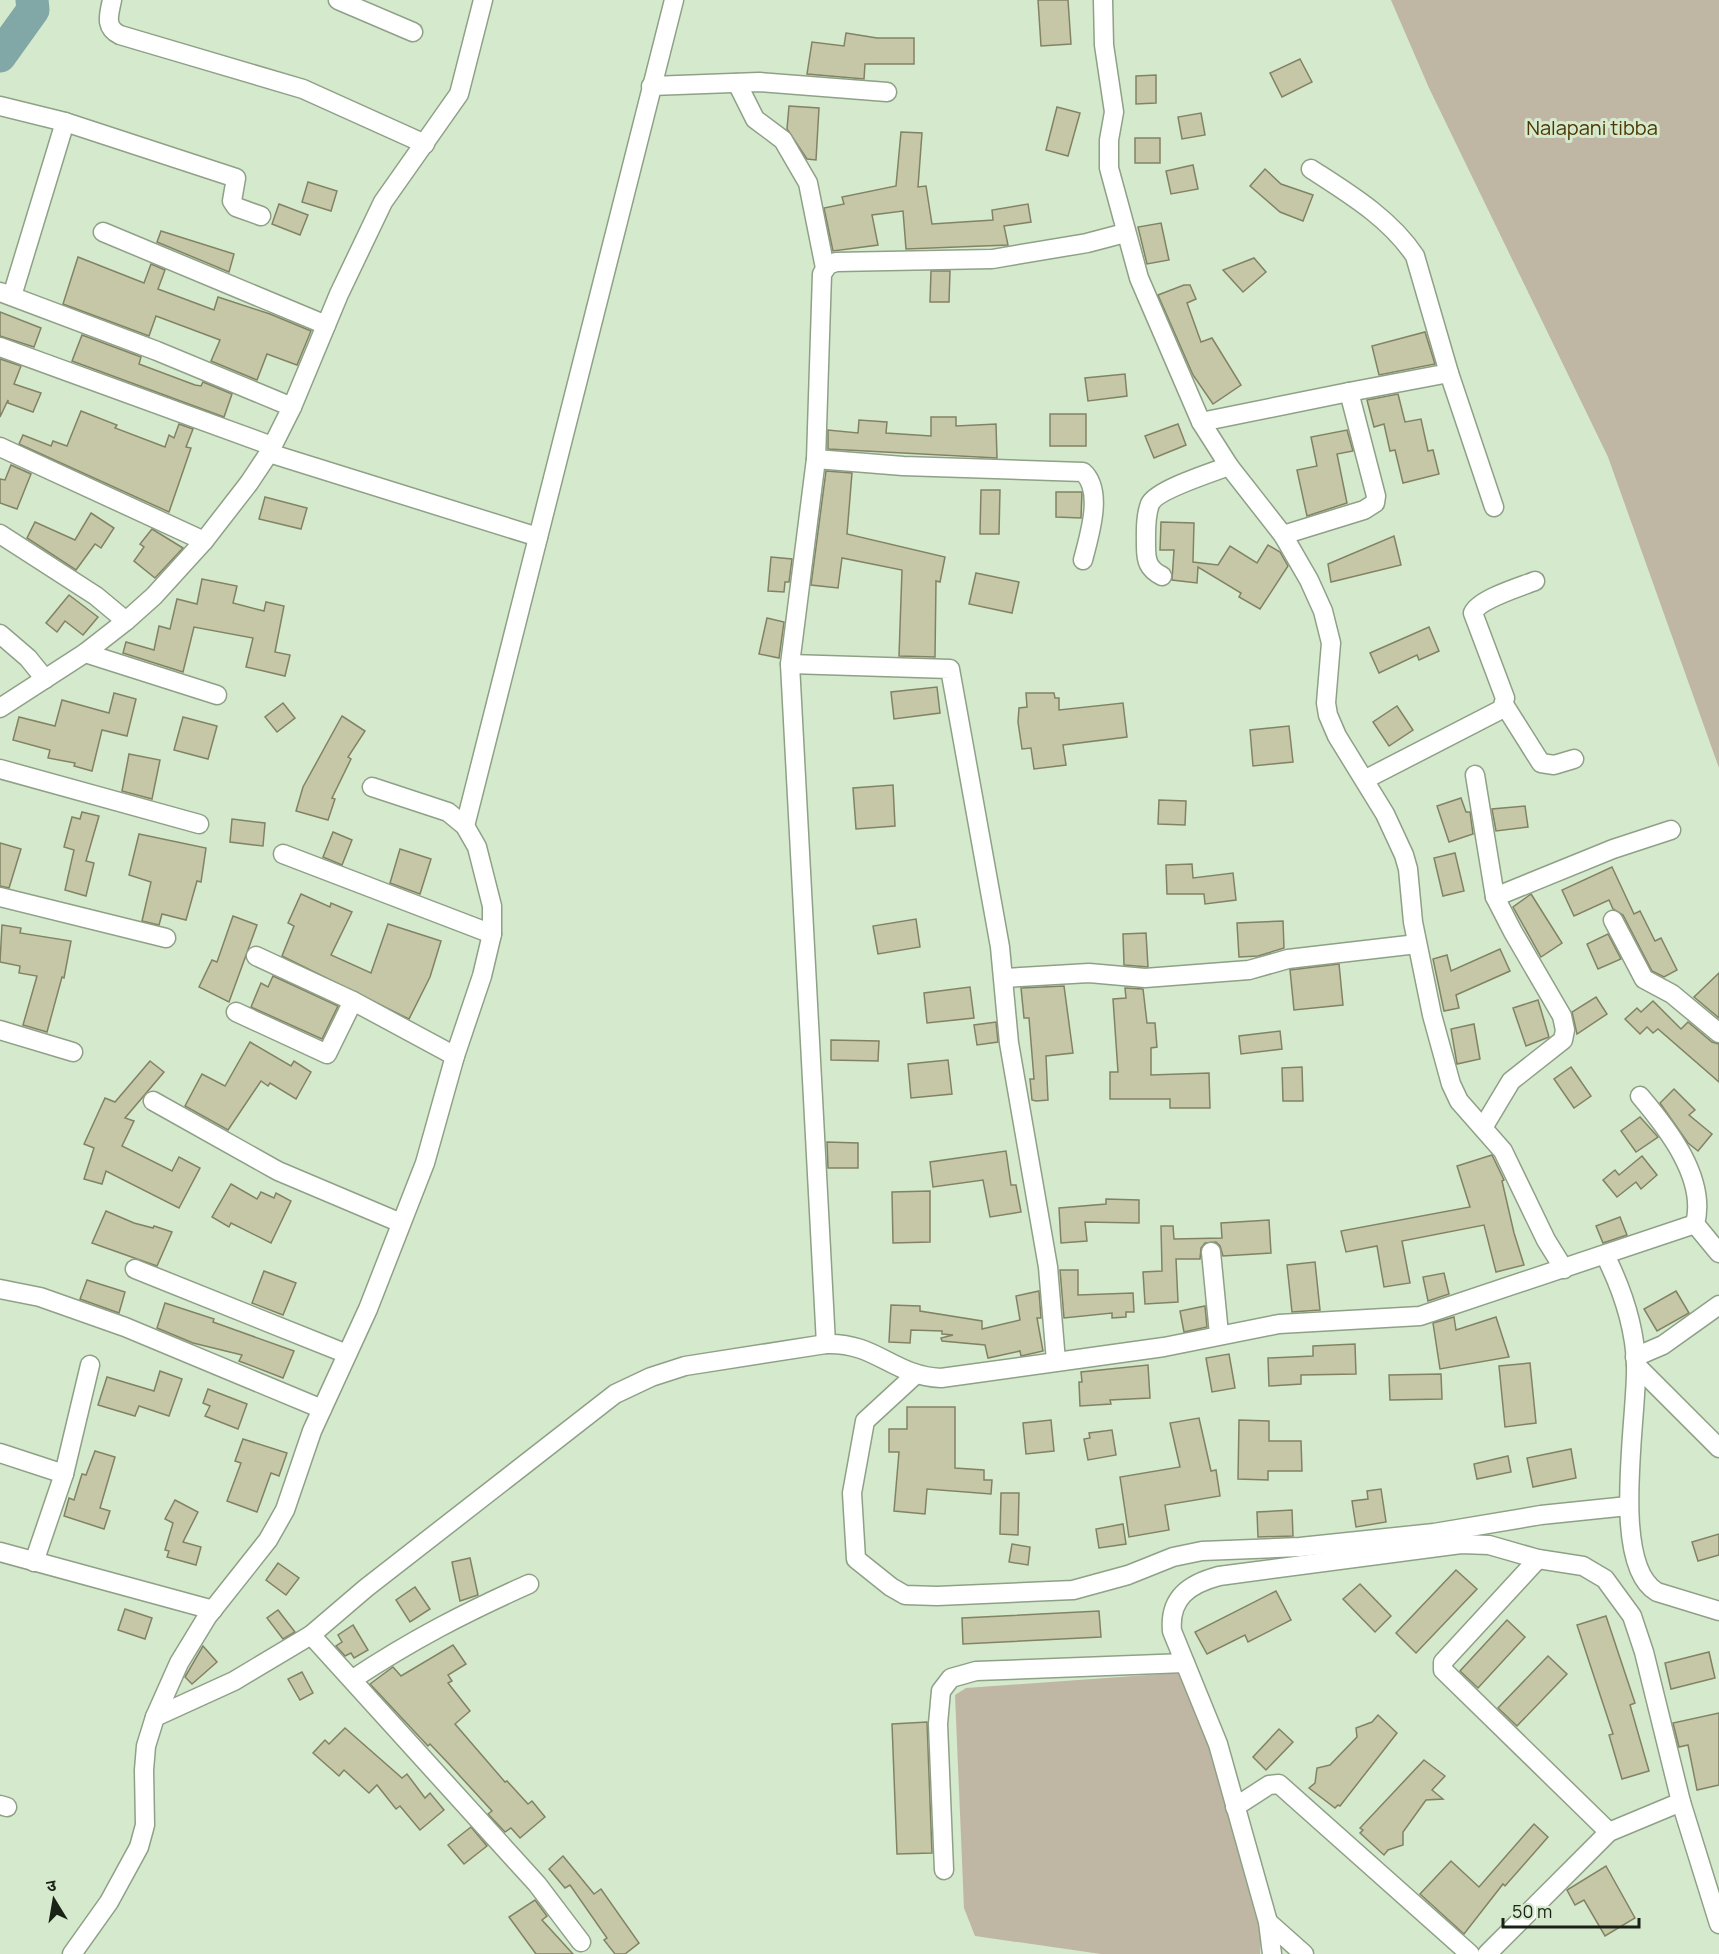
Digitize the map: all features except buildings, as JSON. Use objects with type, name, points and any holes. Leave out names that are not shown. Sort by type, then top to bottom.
[{"type":"street","points":[[112,0],[109,24],[113,31],[120,35],[303,88],[425,144]]},
{"type":"street","points":[[338,0],[413,32]]},
{"type":"street","points":[[0,708],[85,653],[154,596],[204,541],[270,450],[292,407],[326,325],[383,202],[459,94],[483,0]]},
{"type":"street","points":[[465,826],[674,0]]},
{"type":"street","points":[[1103,0],[1104,45],[1114,112],[1109,140],[1109,168],[1125,233],[1142,287],[1201,422],[1229,466],[1283,535],[1310,580],[1329,632],[1331,653],[1326,703],[1328,715],[1337,736],[1366,779],[1404,855],[1417,944],[1432,1015],[1451,1084],[1460,1101],[1484,1126],[1503,1151],[1551,1250],[1564,1269]]},
{"type":"street","points":[[651,86],[759,82],[887,93]]},
{"type":"street","points":[[737,83],[754,119],[783,140],[808,183],[825,268]]},
{"type":"street","points":[[0,106],[65,122],[236,178],[232,201],[236,207],[261,216]]},
{"type":"street","points":[[65,122],[6,294],[158,351],[292,407]]},
{"type":"street","points":[[1311,170],[1355,198],[1407,244],[1415,256],[1449,373],[1494,507]]},
{"type":"street","points":[[103,232],[326,325]]},
{"type":"street","points":[[826,1344],[790,664],[816,459],[822,274],[825,268],[836,262],[976,260],[1017,256],[1125,233]]},
{"type":"street","points":[[0,347],[270,450],[538,537]]},
{"type":"street","points":[[1201,422],[1449,373]]},
{"type":"street","points":[[1283,535],[1364,510],[1375,502],[1376,496],[1349,392]]},
{"type":"street","points":[[0,447],[204,541]]},
{"type":"street","points":[[816,459],[903,466],[1083,472],[1089,477],[1093,494],[1091,521],[1083,560]]},
{"type":"street","points":[[1162,576],[1150,569],[1147,562],[1147,519],[1150,503],[1162,493],[1229,466]]},
{"type":"street","points":[[0,534],[96,596],[126,621]]},
{"type":"street","points":[[1535,581],[1485,602],[1476,607],[1473,613],[1497,672],[1505,706],[1541,763],[1554,765],[1574,759]]},
{"type":"street","points":[[0,634],[28,658],[45,679]]},
{"type":"street","points":[[85,653],[217,695]]},
{"type":"street","points":[[790,664],[950,669],[960,734],[986,858],[1004,978],[1009,1043],[1048,1267],[1056,1360]]},
{"type":"street","points":[[1366,779],[1498,712],[1505,706]]},
{"type":"street","points":[[0,769],[199,824]]},
{"type":"street","points":[[1475,775],[1495,897],[1562,1016],[1565,1030],[1560,1043],[1511,1080],[1484,1126]]},
{"type":"street","points":[[72,1954],[109,1902],[139,1847],[145,1825],[144,1758],[155,1717],[179,1663],[213,1610],[275,1530],[322,1409],[347,1354],[425,1163],[455,1056],[482,976],[492,934],[492,906],[487,879],[477,847],[465,826],[448,812],[372,787]]},
{"type":"street","points":[[1495,897],[1613,849],[1671,830]]},
{"type":"street","points":[[283,854],[492,934]]},
{"type":"street","points":[[0,897],[166,938]]},
{"type":"street","points":[[1613,920],[1644,979],[1672,994],[1719,1033]]},
{"type":"street","points":[[1004,978],[1089,974],[1145,978],[1249,970],[1288,959],[1417,944]]},
{"type":"street","points":[[256,956],[352,1002],[455,1056]]},
{"type":"street","points":[[236,1012],[327,1054],[352,1002]]},
{"type":"street","points":[[0,1030],[73,1052]]},
{"type":"street","points":[[1640,1096],[1669,1130],[1688,1167],[1699,1210],[1695,1224]]},
{"type":"street","points":[[153,1101],[278,1171],[401,1223]]},
{"type":"street","points":[[1695,1224],[1719,1253]]},
{"type":"street","points":[[155,1717],[234,1681],[311,1635],[366,1588],[615,1394],[651,1377],[685,1366],[826,1344],[858,1346],[915,1375],[941,1378],[976,1375],[1056,1360],[1164,1347],[1219,1334],[1279,1324],[1420,1316],[1695,1224]]},
{"type":"street","points":[[1211,1252],[1219,1334]]},
{"type":"street","points":[[1605,1255],[1622,1292],[1636,1361],[1628,1506],[1635,1559],[1644,1582],[1657,1592],[1719,1611]]},
{"type":"street","points":[[135,1269],[347,1354]]},
{"type":"street","points":[[0,1289],[40,1297],[125,1327],[322,1409]]},
{"type":"street","points":[[1636,1361],[1719,1305]]},
{"type":"street","points":[[1636,1361],[1719,1448]]},
{"type":"street","points":[[34,1562],[64,1474],[90,1365]]},
{"type":"street","points":[[915,1375],[865,1421],[852,1493],[856,1559],[891,1587],[905,1594],[937,1596],[1073,1590],[1128,1575],[1173,1557],[1202,1551],[1300,1547],[1434,1533],[1541,1515],[1628,1506]]},
{"type":"street","points":[[0,1453],[64,1474]]},
{"type":"street","points":[[1272,1954],[1268,1922],[1234,1807],[1218,1743],[1172,1631],[1171,1616],[1174,1606],[1189,1588],[1208,1579],[1476,1543],[1538,1559],[1583,1566],[1592,1570],[1610,1584],[1632,1616],[1644,1652],[1681,1802],[1719,1924]]},
{"type":"street","points":[[0,1552],[213,1610]]},
{"type":"street","points":[[1538,1559],[1443,1662],[1443,1670],[1609,1832]]},
{"type":"street","points":[[353,1679],[432,1630],[529,1584]]},
{"type":"street","points":[[311,1635],[537,1884],[581,1942]]},
{"type":"street","points":[[944,1870],[938,1724],[941,1691],[951,1677],[976,1671],[1185,1663]]},
{"type":"street","points":[[1234,1807],[1269,1785],[1279,1785],[1470,1954]]},
{"type":"street","points":[[1491,1953],[1609,1832],[1681,1802]]},
{"type":"street","points":[[1268,1922],[1304,1954]]},
{"type":"green space","name":"Nalapani tibba","points":[[1391,0],[1719,0],[1719,768],[1608,457],[1429,88]]},
{"type":"green space","points":[[1175,1673],[1184,1676],[1208,1736],[1261,1935],[1260,1954],[1101,1954],[975,1936],[964,1908],[955,1695],[966,1688]]},
{"type":"waterway","points":[[0,56],[33,10],[32,0]]}]
